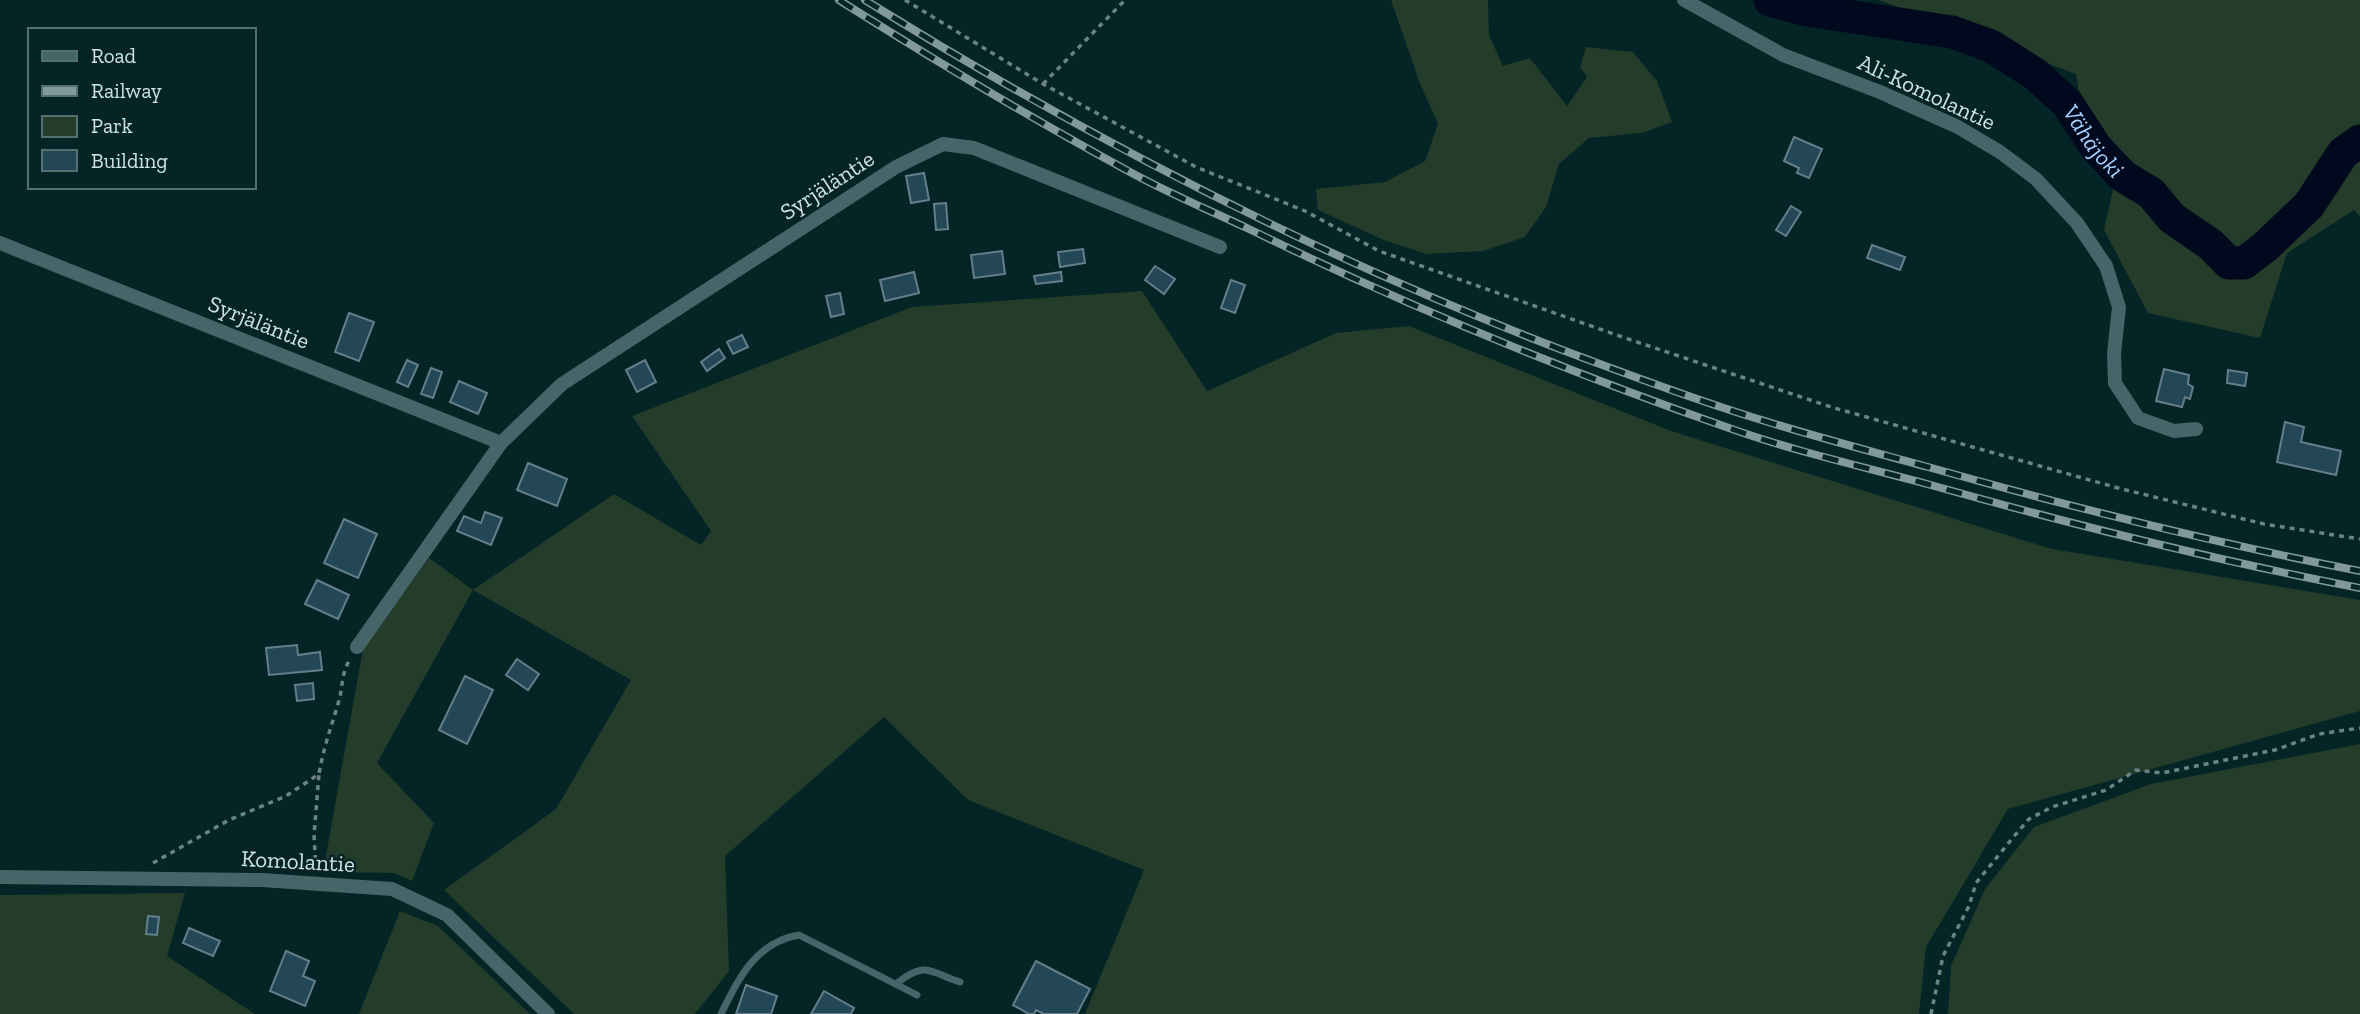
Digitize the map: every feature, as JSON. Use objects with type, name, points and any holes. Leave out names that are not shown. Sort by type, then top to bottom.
[{"type":"street","name":"Ali-Komolantie","points":[[1684,0],[1783,55],[1880,92],[1958,127],[2000,152],[2036,179],[2077,223],[2106,266],[2119,307],[2114,354],[2115,383],[2138,418],[2174,431],[2196,429]]},
{"type":"street","name":"Syrjäläntie","points":[[357,647],[501,443],[562,384],[896,167],[943,144],[974,148],[1220,247]]},
{"type":"street","name":"Syrjäläntie","points":[[0,243],[501,443]]},
{"type":"street","name":"Komolantie","points":[[0,877],[262,880],[392,889],[447,915],[548,1014]]},
{"type":"lane","points":[[721,1014],[736,984],[756,957],[780,938],[799,935],[917,995]]},
{"type":"lane","points":[[896,984],[921,968],[960,982]]},
{"type":"path","points":[[905,0],[1043,83],[1196,167],[1305,211],[1380,251],[1628,340],[1831,407],[2118,488],[2264,524],[2360,539]]},
{"type":"path","points":[[1043,83],[1125,0]]},
{"type":"path","points":[[317,884],[314,835],[319,774],[341,691],[341,677],[357,647]]},
{"type":"path","points":[[1931,1014],[1943,956],[1969,906],[1976,883],[2029,819],[2052,807],[2106,790],[2136,769],[2162,773],[2275,750],[2319,734],[2360,728]]},
{"type":"path","points":[[134,879],[141,871],[229,820],[286,796],[319,774]]},
{"type":"green space","points":[[1391,0],[1488,0],[1489,35],[1503,66],[1530,58],[1567,106],[1587,77],[1580,67],[1586,47],[1633,52],[1657,81],[1672,122],[1642,133],[1589,138],[1559,164],[1546,207],[1525,237],[1483,251],[1427,254],[1386,241],[1318,210],[1316,189],[1385,182],[1425,161],[1438,124],[1419,81]]},
{"type":"green space","points":[[1879,0],[2360,0],[2360,217],[2354,210],[2287,253],[2260,338],[2148,313],[2104,230],[2120,158],[2083,120],[2076,74]]},
{"type":"green space","points":[[1142,291],[1207,391],[1336,333],[1409,326],[1671,431],[2052,549],[2360,600],[2360,711],[2008,809],[1926,947],[1919,1014],[1085,1014],[1144,870],[968,800],[884,717],[725,856],[729,971],[695,1014],[574,1014],[444,890],[556,809],[631,680],[473,590],[614,494],[701,545],[711,531],[632,416],[912,307]]},
{"type":"green space","points":[[429,558],[473,590],[377,763],[434,823],[412,881],[394,873],[323,872],[363,649]]},
{"type":"green space","points":[[2360,744],[2360,1014],[1948,1014],[1951,966],[1985,889],[2034,827],[2151,784]]},
{"type":"green space","points":[[185,893],[167,956],[255,1014],[0,1014],[0,895]]},
{"type":"green space","points":[[400,911],[438,926],[530,1014],[359,1014]]},
{"type":"building","points":[[1794,137],[1822,149],[1809,178],[1797,173],[1799,168],[1784,161]]},
{"type":"building","points":[[924,173],[929,200],[911,203],[906,176]]},
{"type":"building","points":[[946,203],[948,229],[936,230],[934,204]]},
{"type":"building","points":[[1791,206],[1801,212],[1786,236],[1776,230]]},
{"type":"building","points":[[1872,245],[1905,257],[1900,270],[1867,258]]},
{"type":"building","points":[[1083,249],[1085,263],[1060,267],[1058,252]]},
{"type":"building","points":[[1002,251],[1005,274],[974,278],[971,255]]},
{"type":"building","points":[[1155,266],[1175,279],[1164,294],[1145,280]]},
{"type":"building","points":[[914,272],[919,293],[885,301],[880,280]]},
{"type":"building","points":[[1061,272],[1062,281],[1036,284],[1034,276]]},
{"type":"building","points":[[1231,280],[1245,285],[1235,313],[1221,308]]},
{"type":"building","points":[[840,293],[844,314],[831,317],[826,296]]},
{"type":"building","points":[[349,313],[374,322],[359,361],[335,352]]},
{"type":"building","points":[[742,335],[748,347],[733,354],[727,342]]},
{"type":"building","points":[[719,349],[725,358],[707,371],[701,362]]},
{"type":"building","points":[[407,360],[418,365],[408,387],[397,382]]},
{"type":"building","points":[[645,360],[656,382],[637,392],[626,370]]},
{"type":"building","points":[[431,368],[442,372],[433,398],[421,394]]},
{"type":"building","points":[[2164,369],[2189,375],[2188,384],[2193,387],[2190,399],[2185,397],[2182,407],[2156,401]]},
{"type":"building","points":[[2228,370],[2247,373],[2245,386],[2227,383]]},
{"type":"building","points":[[459,381],[487,393],[478,414],[450,402]]},
{"type":"building","points":[[2285,422],[2304,427],[2301,442],[2341,451],[2336,475],[2277,462]]},
{"type":"building","points":[[528,463],[567,479],[557,506],[517,490]]},
{"type":"building","points":[[485,512],[502,518],[491,545],[457,531],[464,516],[481,523]]},
{"type":"building","points":[[344,519],[377,534],[358,578],[324,563]]},
{"type":"building","points":[[317,580],[349,595],[338,619],[305,604]]},
{"type":"building","points":[[297,645],[298,655],[320,652],[322,670],[269,675],[266,648]]},
{"type":"building","points":[[517,659],[539,674],[528,690],[506,675]]},
{"type":"building","points":[[465,676],[493,690],[467,744],[439,730]]},
{"type":"building","points":[[313,683],[314,699],[297,701],[295,685]]},
{"type":"building","points":[[148,916],[159,917],[157,935],[146,934]]},
{"type":"building","points":[[189,928],[220,941],[213,956],[183,943]]},
{"type":"building","points":[[286,951],[309,961],[303,976],[315,981],[305,1006],[270,991]]},
{"type":"building","points":[[1036,961],[1090,989],[1077,1014],[1044,1014],[1036,1010],[1034,1014],[1029,1014],[1013,1005]]},
{"type":"building","points":[[746,985],[777,996],[771,1014],[736,1014]]},
{"type":"building","points":[[824,991],[854,1008],[851,1014],[811,1014]]},
{"type":"waterway","name":"Vähäjoki","points":[[1770,0],[1807,10],[1952,32],[1991,46],[2035,74],[2067,103],[2097,149],[2123,176],[2151,193],[2172,218],[2210,244],[2229,263],[2244,263],[2265,247],[2309,205],[2343,153],[2360,141]]},
{"type":"railway","points":[[839,0],[1019,110],[1159,187],[1426,310],[1607,384],[1753,436],[1827,458],[2142,540],[2360,588]]},
{"type":"railway","points":[[865,0],[1034,100],[1207,192],[1384,276],[1565,351],[1712,404],[1855,447],[2143,524],[2360,571]]}]
